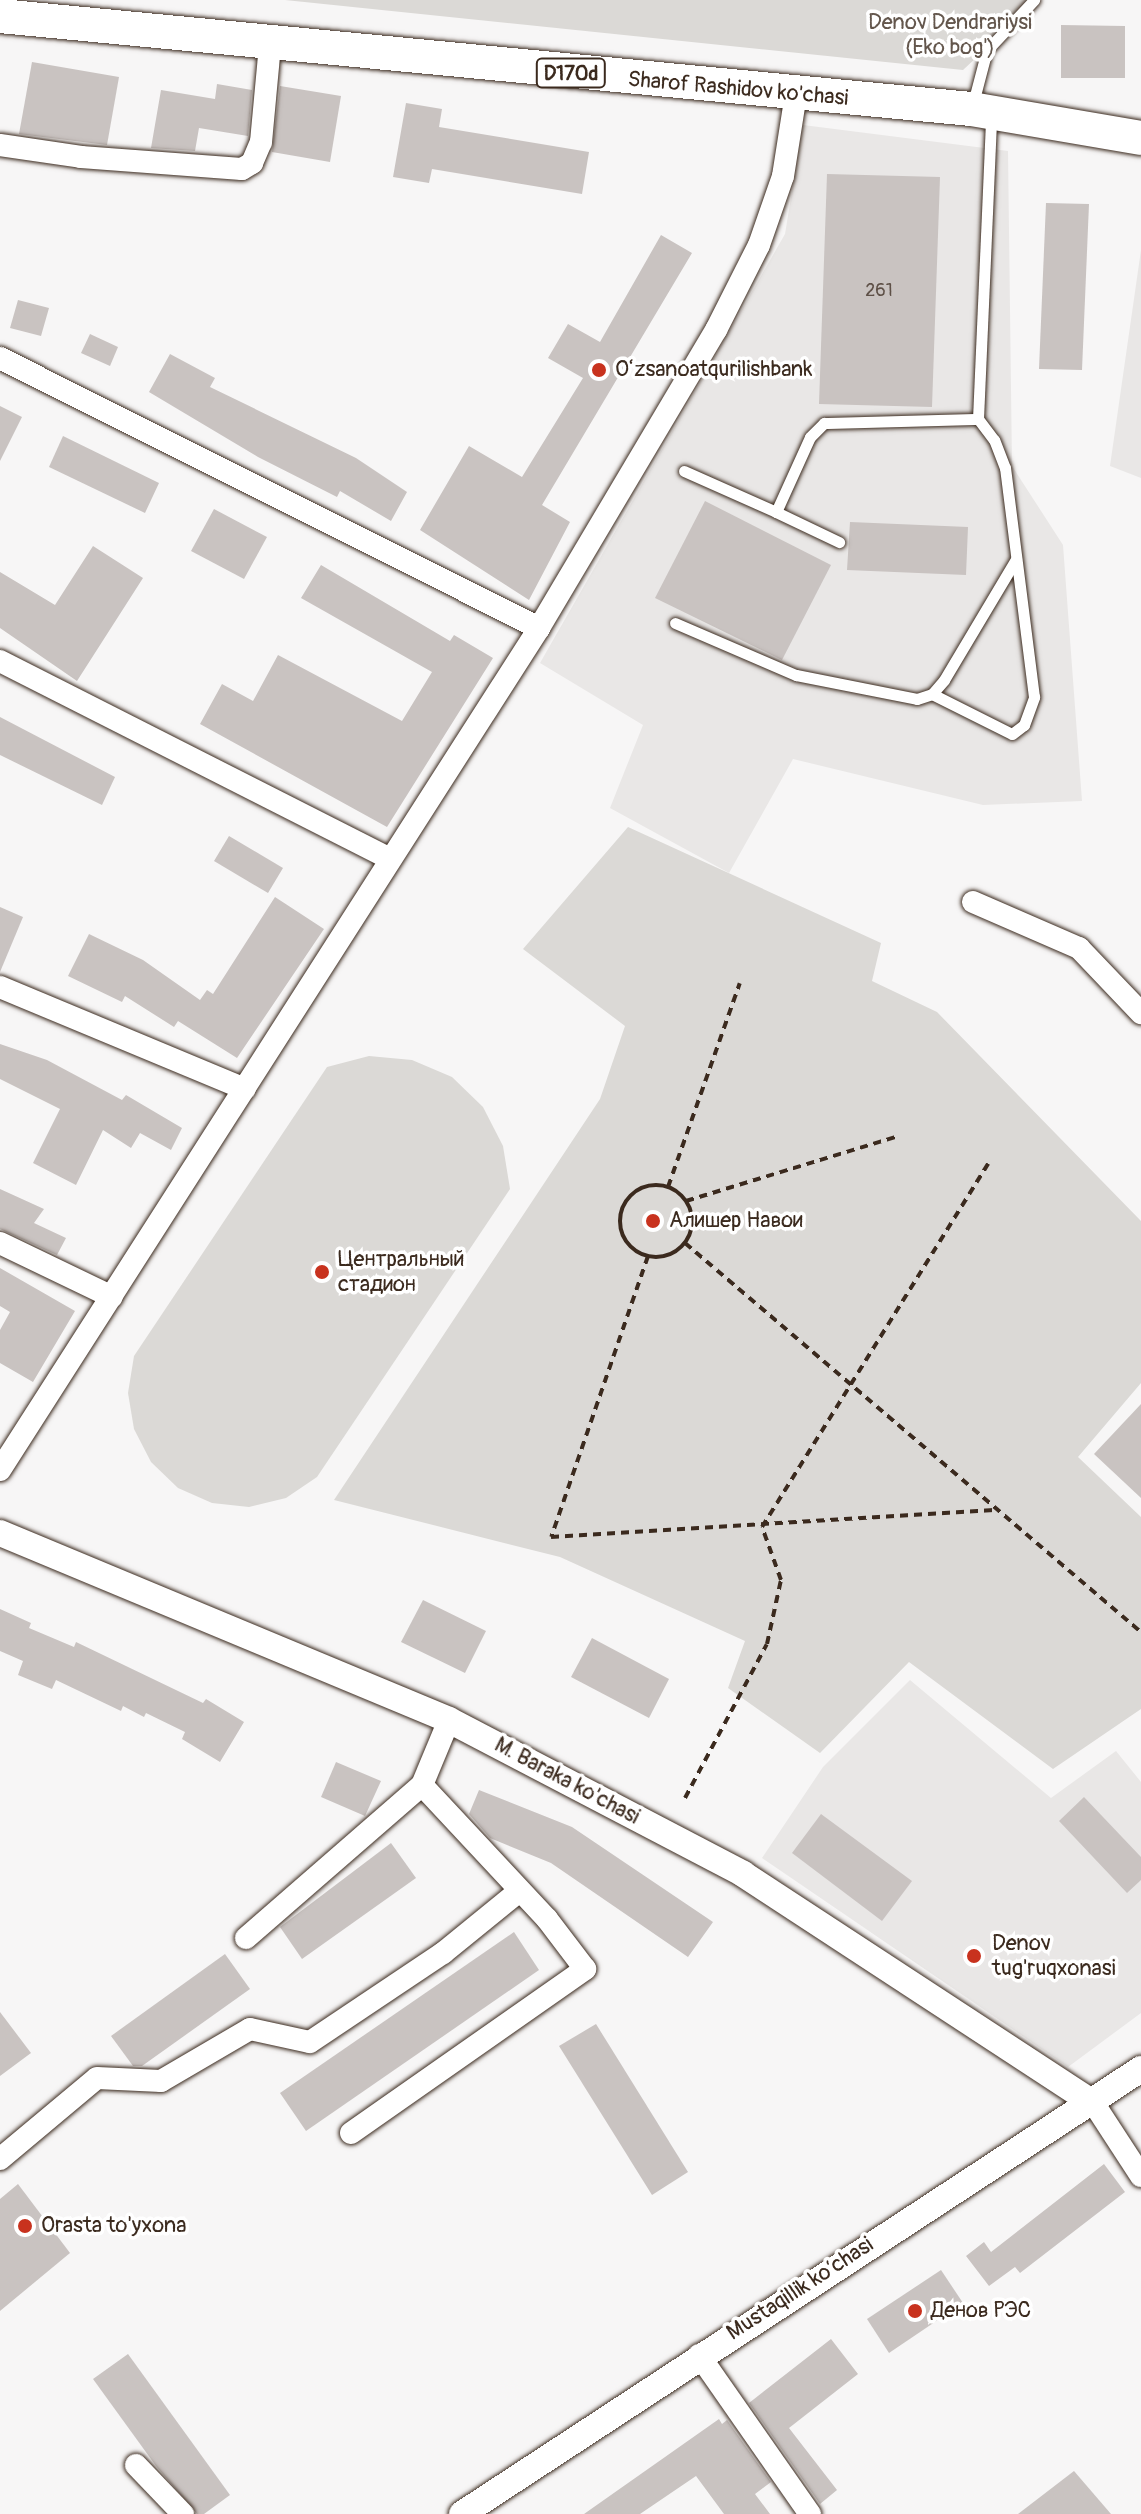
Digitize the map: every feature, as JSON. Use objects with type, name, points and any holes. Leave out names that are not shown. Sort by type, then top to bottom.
[{"type":"main road","name":"Sharof Rashidov ko'chasi","points":[[0,16],[270,45],[982,111],[1141,138]]},
{"type":"street","points":[[0,145],[81,157],[242,169],[252,163],[261,142],[270,45]]},
{"type":"street","points":[[0,1470],[245,1089],[388,858],[539,628],[716,330],[759,245],[783,176],[796,94]]},
{"type":"street","points":[[0,358],[539,628]]},
{"type":"street","points":[[0,661],[388,858]]},
{"type":"street","points":[[973,902],[1079,948],[1141,1013]]},
{"type":"street","points":[[0,987],[245,1089]]},
{"type":"street","points":[[0,1243],[112,1297]]},
{"type":"street","name":"M. Baraka ko'chasi","points":[[0,1533],[449,1720],[743,1874],[1094,2104]]},
{"type":"street","points":[[246,1938],[422,1785],[449,1720]]},
{"type":"street","points":[[351,2133],[583,1972],[582,1962],[422,1785]]},
{"type":"street","points":[[0,2159],[97,2078],[161,2081],[250,2029],[310,2042],[443,1953],[518,1892]]},
{"type":"street","name":"Mustaqillik ko‘chasi","points":[[462,2514],[699,2355],[1094,2104],[1141,2069]]},
{"type":"street","points":[[1094,2104],[1141,2176]]},
{"type":"street","points":[[699,2355],[810,2514]]},
{"type":"street","points":[[136,2465],[183,2514]]},
{"type":"lane","points":[[675,623],[796,675],[906,699],[932,694],[1002,732],[1012,734],[1024,725],[1034,697],[1002,454],[978,419],[982,111],[975,80],[987,50],[1034,0]]},
{"type":"lane","points":[[776,512],[810,437],[824,423],[978,419]]},
{"type":"lane","points":[[684,471],[839,542]]},
{"type":"lane","points":[[932,694],[1016,559]]},
{"type":"path","points":[[668,1187],[740,983]]},
{"type":"path","points":[[686,1201],[898,1136]]},
{"type":"path","points":[[762,1527],[988,1164]]},
{"type":"path","points":[[668,1187],[686,1201],[692,1220],[685,1243],[666,1256],[648,1256],[625,1241],[622,1207],[639,1189],[668,1187]]},
{"type":"path","points":[[685,1243],[1141,1632]]},
{"type":"path","points":[[648,1256],[551,1537],[762,1527],[998,1510]]},
{"type":"path","points":[[685,1798],[767,1644],[781,1580],[762,1527]]},
{"type":"shaded area","points":[[803,125],[1008,151],[1012,466],[1063,545],[1082,801],[983,805],[793,759],[729,873],[610,808],[643,725],[540,663],[785,234]]},
{"type":"shaded area","points":[[1141,250],[1141,478],[1110,466]]},
{"type":"shaded area","points":[[910,1680],[1051,1798],[1116,1751],[1141,1782],[1141,2013],[1068,2067],[762,1858],[823,1767]]},
{"type":"green space","name":"Denov Dendrariysi (Eko bog')","points":[[285,0],[1038,0],[963,70]]},
{"type":"green space","points":[[628,827],[881,943],[872,981],[937,1012],[1141,1221],[1141,1383],[1078,1457],[1141,1517],[1141,1709],[1053,1769],[909,1662],[820,1753],[728,1688],[745,1641],[560,1557],[334,1500],[600,1099],[625,1026],[523,949]]},
{"type":"green space","name":"Центральный стадион","points":[[369,1056],[412,1060],[452,1077],[483,1107],[503,1146],[510,1189],[317,1477],[286,1498],[249,1507],[212,1503],[178,1488],[151,1462],[134,1429],[128,1393],[134,1356],[327,1067]]},
{"type":"building","points":[[1061,25],[1125,26],[1125,78],[1061,78]]},
{"type":"building","points":[[32,62],[119,77],[107,145],[19,134]]},
{"type":"building","points":[[217,84],[252,90],[248,136],[199,128],[195,151],[151,148],[161,90],[215,99]]},
{"type":"building","points":[[280,86],[341,96],[330,162],[272,152]]},
{"type":"building","points":[[406,103],[442,109],[439,127],[589,152],[582,194],[432,169],[429,183],[393,177]]},
{"type":"building","points":[[827,174],[940,177],[932,407],[819,404]]},
{"type":"building","points":[[1046,203],[1089,204],[1082,370],[1039,369]]},
{"type":"building","points":[[661,235],[692,253],[542,505],[570,522],[529,600],[420,530],[469,446],[522,477],[583,378],[548,358],[568,324],[600,342]]},
{"type":"building","points":[[18,300],[49,308],[41,336],[10,328]]},
{"type":"building","points":[[90,334],[118,347],[110,366],[81,353]]},
{"type":"building","points":[[170,354],[215,378],[210,387],[356,458],[407,492],[391,521],[340,491],[337,497],[258,457],[149,392]]},
{"type":"building","points":[[0,406],[22,417],[0,461]]},
{"type":"building","points":[[63,436],[159,483],[145,513],[49,467]]},
{"type":"building","points":[[705,501],[831,565],[782,660],[655,598]]},
{"type":"building","points":[[214,509],[267,537],[244,579],[191,551]]},
{"type":"building","points":[[850,522],[968,527],[966,575],[847,570]]},
{"type":"building","points":[[93,546],[143,578],[77,681],[0,628],[0,572],[55,605]]},
{"type":"building","points":[[321,565],[450,641],[454,635],[493,658],[387,827],[200,724],[222,684],[253,701],[278,655],[402,721],[432,672],[301,598]]},
{"type":"building","points":[[0,717],[115,777],[102,805],[0,755]]},
{"type":"building","points":[[229,836],[283,868],[268,893],[214,861]]},
{"type":"building","points":[[275,897],[324,929],[237,1058],[178,1021],[174,1027],[125,996],[122,1002],[68,976],[89,934],[143,960],[200,1000],[207,990],[213,994]]},
{"type":"building","points":[[0,907],[23,917],[0,972]]},
{"type":"building","points":[[0,1044],[47,1060],[122,1100],[126,1095],[182,1128],[171,1150],[140,1133],[131,1148],[103,1130],[76,1185],[33,1163],[60,1109],[0,1079]]},
{"type":"building","points":[[0,1189],[44,1209],[34,1223],[66,1238],[57,1255],[0,1229]]},
{"type":"building","points":[[0,1268],[75,1311],[33,1382],[0,1363],[0,1330],[10,1312],[0,1306]]},
{"type":"building","points":[[1141,1404],[1141,1498],[1094,1454]]},
{"type":"building","points":[[423,1600],[486,1631],[465,1673],[401,1642]]},
{"type":"building","points":[[0,1609],[31,1623],[29,1628],[74,1647],[76,1642],[203,1703],[206,1699],[244,1722],[220,1762],[182,1739],[185,1732],[146,1713],[144,1717],[123,1706],[121,1711],[56,1680],[52,1689],[18,1675],[23,1661],[0,1651]]},
{"type":"building","points":[[592,1638],[669,1679],[649,1718],[571,1677]]},
{"type":"building","points":[[336,1762],[381,1781],[365,1816],[321,1797]]},
{"type":"building","points":[[479,1790],[572,1827],[713,1922],[688,1957],[551,1863],[490,1838],[469,1814]]},
{"type":"building","points":[[1084,1797],[1141,1857],[1141,1880],[1127,1893],[1059,1821]]},
{"type":"building","points":[[821,1814],[912,1881],[882,1921],[792,1853]]},
{"type":"building","points":[[391,1843],[416,1878],[302,1959],[280,1927]]},
{"type":"building","points":[[514,1932],[539,1970],[306,2131],[280,2093]]},
{"type":"building","points":[[225,1954],[250,1989],[142,2066],[133,2066],[111,2036]]},
{"type":"building","points":[[0,2012],[31,2053],[0,2076]]},
{"type":"building","points":[[596,2024],[688,2172],[652,2195],[559,2046]]},
{"type":"building","points":[[1104,2164],[1125,2192],[1020,2273],[1015,2267],[989,2286],[966,2256],[984,2242],[991,2252]]},
{"type":"building","name":"Orasta to'yxona","points":[[18,2184],[70,2253],[0,2311],[0,2199]]},
{"type":"building","name":"Денов РЭС","points":[[941,2270],[963,2303],[889,2353],[867,2319]]},
{"type":"building","points":[[831,2339],[858,2374],[789,2428],[837,2490],[820,2504],[749,2403]]},
{"type":"building","points":[[128,2354],[230,2495],[204,2514],[197,2514],[156,2466],[93,2379]]},
{"type":"building","points":[[719,2419],[722,2424],[727,2420],[771,2482],[755,2494],[770,2514],[724,2514],[696,2476],[640,2514],[584,2514]]},
{"type":"building","points":[[1074,2471],[1111,2514],[1018,2514]]},
{"type":"place","name":"Oʻzsanoatqurilishbank","points":[[599,370]]},
{"type":"place","name":"Алишер Навои","points":[[653,1221]]},
{"type":"place","name":"Центральный стадион","points":[[322,1272]]},
{"type":"place","name":"Denov tug'ruqxonasi","points":[[974,1956]]},
{"type":"place","name":"Orasta to'yxona","points":[[25,2226]]},
{"type":"place","name":"Денов РЭС","points":[[915,2311]]}]
